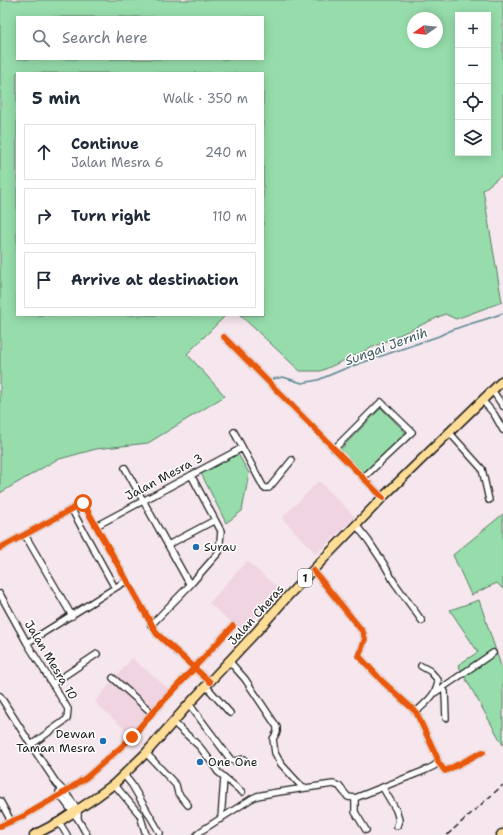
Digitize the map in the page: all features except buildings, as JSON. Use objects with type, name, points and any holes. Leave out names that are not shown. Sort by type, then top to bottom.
[{"type":"main road","name":"Jalan Cheras","points":[[34,835],[76,814],[124,775],[230,662],[287,597],[356,525],[503,380]]},
{"type":"street","points":[[224,337],[383,498]]},
{"type":"street","points":[[492,390],[503,406]]},
{"type":"street","points":[[482,400],[494,414],[503,430]]},
{"type":"street","points":[[334,449],[381,402],[412,432],[363,478]]},
{"type":"street","points":[[234,432],[264,488],[266,489],[269,488],[292,460]]},
{"type":"street","points":[[449,432],[482,469],[489,500]]},
{"type":"street","name":"Jalan Mesra 3","points":[[96,526],[242,448]]},
{"type":"street","points":[[125,468],[190,584]]},
{"type":"street","points":[[151,625],[219,552],[221,531],[191,475]]},
{"type":"street","points":[[0,548],[83,503],[157,634],[195,668],[230,713]]},
{"type":"street","points":[[72,510],[115,588]]},
{"type":"street","points":[[168,545],[215,520]]},
{"type":"street","points":[[356,525],[368,540],[394,582],[422,621]]},
{"type":"street","points":[[25,535],[72,616]]},
{"type":"street","points":[[313,570],[363,632],[365,639],[359,656],[382,681],[416,712],[438,762],[445,772],[483,752]]},
{"type":"street","points":[[27,643],[126,581]]},
{"type":"street","name":"Jalan Mesra 10","points":[[0,594],[27,643],[68,709],[67,719],[31,745]]},
{"type":"street","points":[[0,826],[22,817],[87,777],[132,737],[152,713],[233,626]]},
{"type":"street","points":[[416,712],[436,692],[493,653]]},
{"type":"street","points":[[52,684],[97,654]]},
{"type":"street","points":[[230,662],[245,679],[277,727],[277,732],[273,740],[275,753],[281,764],[303,788]]},
{"type":"street","points":[[421,666],[430,671],[438,680],[436,692]]},
{"type":"street","points":[[113,678],[152,713]]},
{"type":"street","points":[[443,687],[445,692],[446,718]]},
{"type":"street","points":[[0,696],[63,793],[87,835]]},
{"type":"street","points":[[189,704],[231,760],[236,762],[244,759]]},
{"type":"street","points":[[173,722],[199,746],[224,778],[242,792]]},
{"type":"street","points":[[146,753],[176,785],[178,793],[188,805]]},
{"type":"street","points":[[197,835],[200,831],[257,796],[333,784],[339,786],[348,797],[356,798],[426,770],[438,762]]},
{"type":"street","points":[[124,775],[132,785],[160,833]]},
{"type":"street","points":[[221,819],[224,778]]},
{"type":"street","points":[[114,784],[140,815],[146,835]]},
{"type":"street","points":[[383,788],[396,810],[399,820],[397,826]]},
{"type":"street","points":[[356,798],[355,812],[366,830]]},
{"type":"street","points":[[0,801],[11,821]]},
{"type":"street","points":[[58,822],[67,835]]},
{"type":"shaded area","points":[[319,481],[355,517],[316,554],[282,518]]},
{"type":"shaded area","points":[[247,561],[280,590],[243,632],[209,603]]},
{"type":"shaded area","points":[[132,658],[171,691],[131,735],[95,702]]},
{"type":"green space","points":[[0,0],[503,0],[503,174],[483,190],[502,302],[456,319],[445,314],[321,371],[300,371],[241,316],[264,316],[264,72],[16,72],[16,316],[225,316],[187,354],[225,396],[148,443],[96,449],[56,460],[0,493]]},
{"type":"green space","points":[[381,408],[406,433],[364,475],[339,451]]},
{"type":"green space","points":[[238,454],[249,473],[242,511],[226,523],[201,473]]},
{"type":"green space","points":[[503,514],[503,589],[497,583],[471,595],[453,555]]},
{"type":"green space","points":[[479,600],[503,672],[503,745],[458,665],[478,652],[450,610]]},
{"type":"waterway","name":"Sungai Jernih","points":[[273,379],[283,377],[302,383],[318,380],[344,369],[439,336],[454,329],[503,313]]},
{"type":"railway","points":[[447,835],[503,785]]},
{"type":"cycle path","points":[[224,337],[383,498]]},
{"type":"cycle path","points":[[0,548],[83,503],[157,634],[210,682]]},
{"type":"cycle path","points":[[313,570],[363,632],[365,639],[359,656],[382,681],[416,712],[438,762],[445,771],[483,752]]},
{"type":"cycle path","points":[[0,826],[22,817],[87,777],[132,737],[152,713],[233,626]]},
{"type":"place","name":"Surau","points":[[196,547]]},
{"type":"place","name":"Dewan Taman Mesra","points":[[103,741]]},
{"type":"place","name":"One One","points":[[200,762]]},
{"type":"route","points":[[83,503],[157,634],[195,668],[152,713],[132,737]]}]
